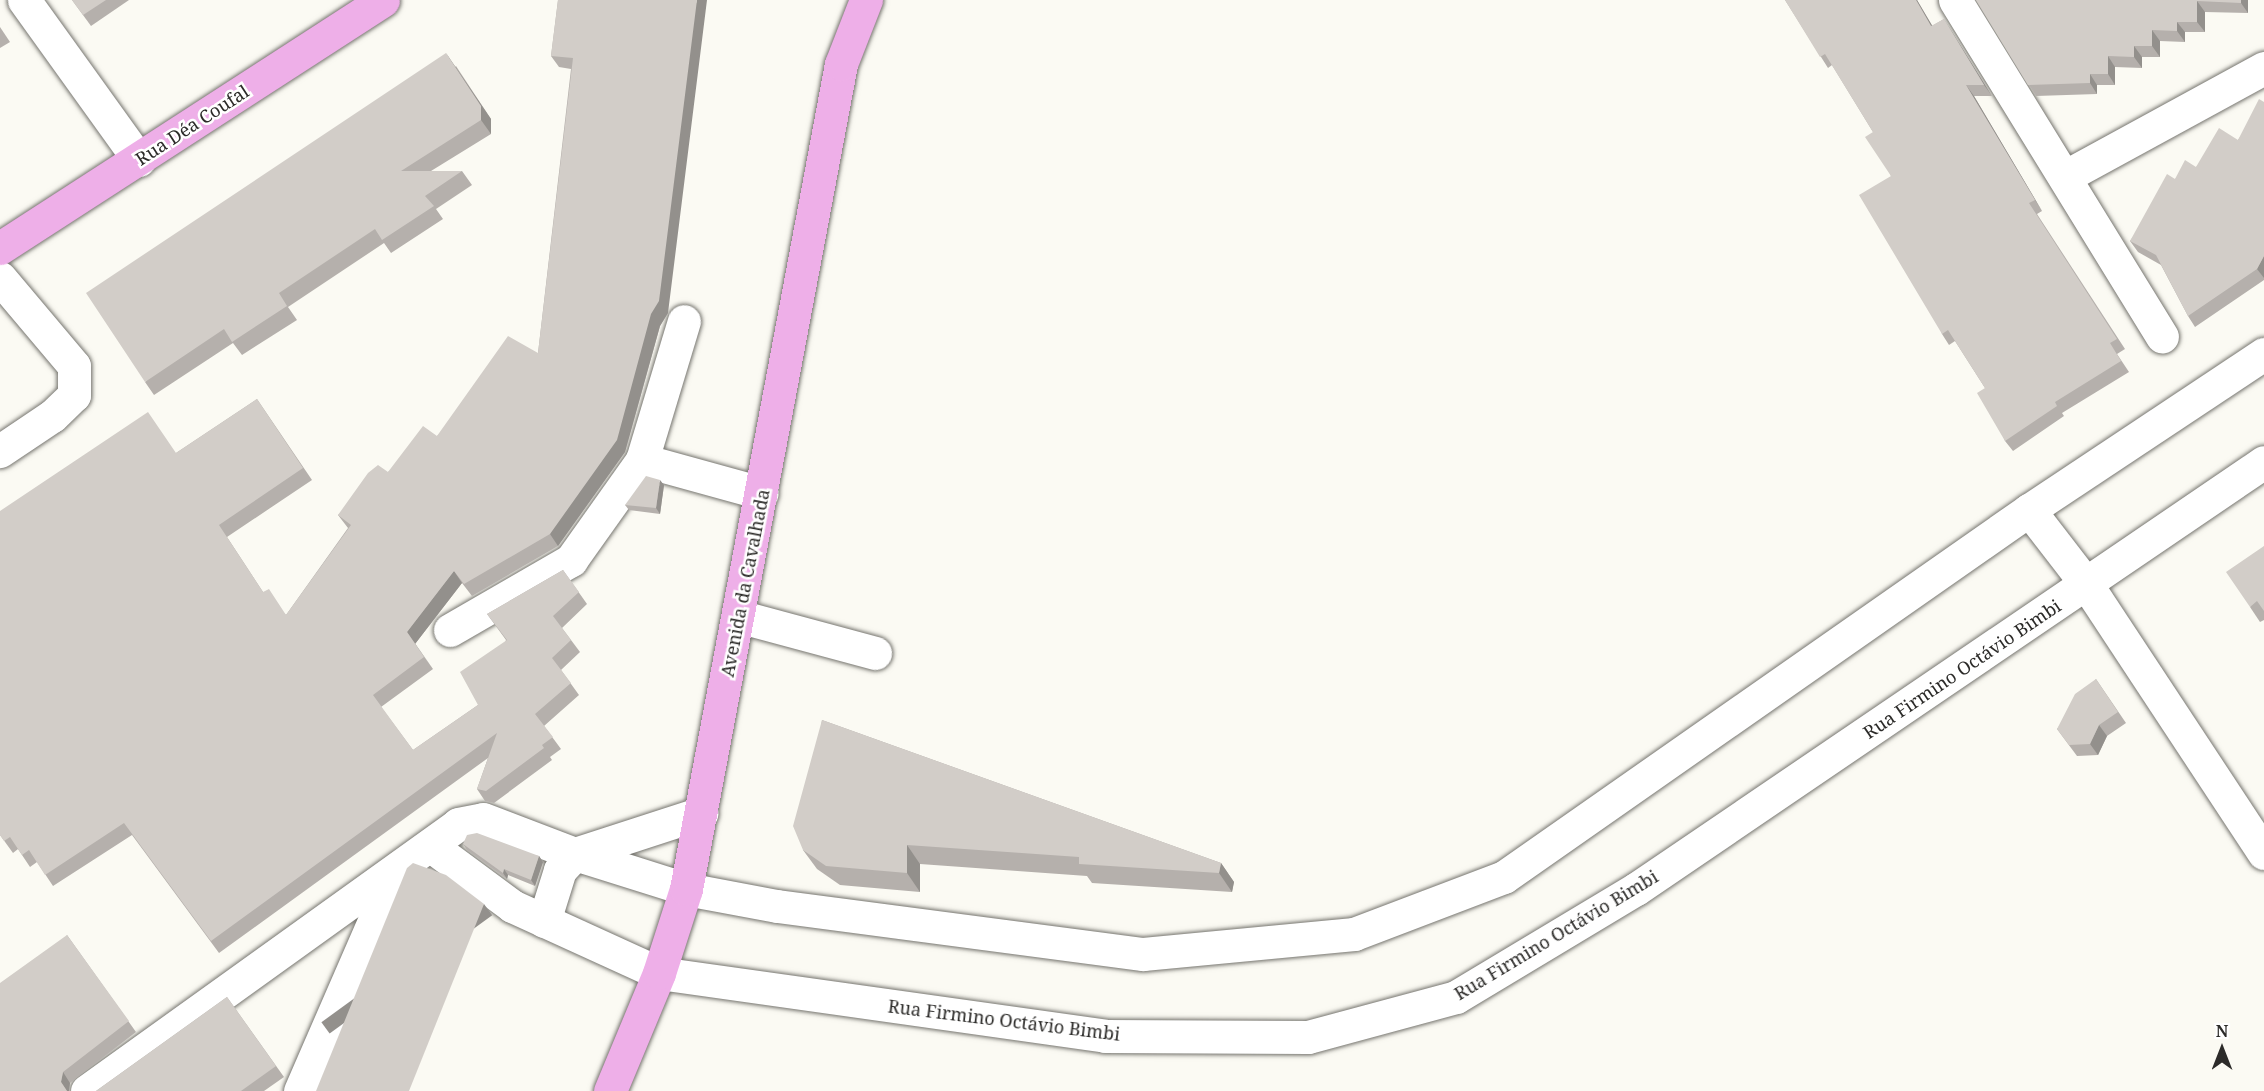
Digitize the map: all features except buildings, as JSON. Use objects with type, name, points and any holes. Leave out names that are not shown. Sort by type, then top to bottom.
[{"type":"main road","name":"Rua Déa Coufal","points":[[0,248],[383,0]]},
{"type":"main road","name":"Avenida da Cavalhada","points":[[838,0],[841,64]]},
{"type":"main road","name":"Avenida da Cavalhada","points":[[610,1091],[659,973],[686,889],[841,64],[866,0]]},
{"type":"street","points":[[24,0],[139,160]]},
{"type":"street","points":[[1955,0],[2066,176],[2162,336]]},
{"type":"street","points":[[2066,176],[2264,68]]},
{"type":"street","points":[[0,278],[74,366],[74,395],[52,416],[0,451]]},
{"type":"street","points":[[450,630],[571,560],[642,460],[684,321]]},
{"type":"street","points":[[87,1091],[458,824],[483,819],[575,855],[686,889],[777,906],[1143,954],[1354,934],[1504,877],[2029,510],[2264,354]]},
{"type":"street","points":[[642,460],[762,493]]},
{"type":"street","name":"Rua Firmino Octávio Bimbi","points":[[430,846],[512,906],[659,973],[1105,1036],[1308,1037],[1456,997],[1636,889],[2087,585],[2264,462]]},
{"type":"street","points":[[2029,510],[2087,585],[2264,853]]},
{"type":"street","points":[[738,616],[875,653]]},
{"type":"street","points":[[544,921],[560,870],[575,855],[701,813]]},
{"type":"street","points":[[300,1091],[397,868]]}]
